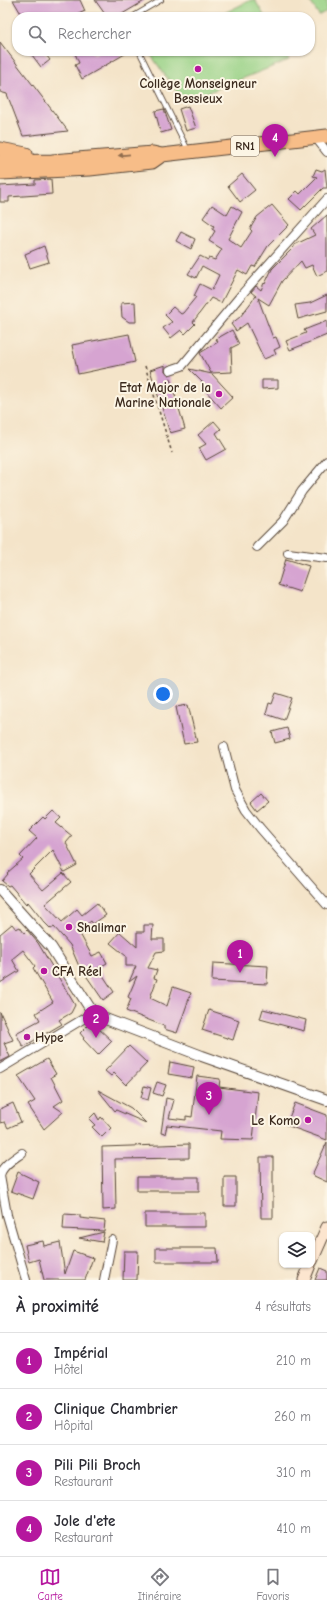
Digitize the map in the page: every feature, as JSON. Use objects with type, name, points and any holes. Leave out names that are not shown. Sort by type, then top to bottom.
[{"type":"main road","name":"RN1","points":[[0,162],[94,158],[154,153],[162,155],[321,137]]},
{"type":"main road","points":[[0,149],[22,154],[75,155],[94,158]]},
{"type":"main road","name":"RN1","points":[[0,172],[67,170],[152,162],[162,155]]},
{"type":"main road","points":[[315,1254],[327,1227]]},
{"type":"main road","points":[[304,1280],[309,1268]]},
{"type":"street","points":[[321,137],[327,152]]},
{"type":"street","points":[[170,370],[182,366],[252,283],[327,199]]},
{"type":"street","points":[[257,547],[283,520],[302,491],[327,461]]},
{"type":"street","points":[[288,553],[327,558]]},
{"type":"street","points":[[224,746],[233,783],[246,810],[327,905]]},
{"type":"street","points":[[0,890],[51,946],[93,1013],[107,1020],[202,1056],[327,1100]]},
{"type":"street","points":[[0,1069],[93,1013]]},
{"type":"street","points":[[22,1153],[1,1171],[0,1176],[7,1215],[26,1280]]},
{"type":"street","points":[[104,1280],[112,1240]]},
{"type":"lane","points":[[141,12],[161,0]]},
{"type":"lane","points":[[142,56],[190,152]]},
{"type":"path","points":[[145,366],[172,453]]},
{"type":"green space","points":[[251,0],[255,0],[262,12],[226,12]]},
{"type":"green space","points":[[309,0],[327,0],[327,11],[319,15]]},
{"type":"green space","points":[[152,56],[287,56],[289,60],[184,102]]},
{"type":"building","points":[[13,0],[80,0],[85,11],[83,12],[20,12]]},
{"type":"building","points":[[95,0],[146,0],[126,12],[103,12]]},
{"type":"building","points":[[0,42],[68,131],[23,136],[7,94],[0,92]]},
{"type":"building","points":[[33,56],[47,56],[50,60],[41,67]]},
{"type":"building","points":[[76,56],[121,56],[82,79],[75,65],[79,63]]},
{"type":"building","points":[[188,106],[196,128],[186,131],[179,109]]},
{"type":"building","points":[[164,109],[171,130],[161,133],[155,111]]},
{"type":"building","points":[[316,169],[322,171],[325,169],[327,188],[323,188],[301,210],[289,199],[297,191],[300,194],[317,177],[313,176]]},
{"type":"building","points":[[242,174],[255,190],[240,202],[228,186]]},
{"type":"building","points":[[51,179],[52,194],[9,197],[9,202],[0,202],[0,186],[35,184],[35,180]]},
{"type":"building","points":[[212,205],[227,215],[232,206],[242,212],[228,239],[241,248],[252,231],[250,229],[257,217],[272,205],[289,225],[268,246],[255,267],[252,266],[247,275],[238,270],[221,303],[211,298],[193,322],[195,324],[185,334],[181,330],[171,338],[163,328],[172,322],[165,315],[173,307],[181,314],[183,313],[196,297],[194,296],[200,284],[212,290],[219,275],[202,266],[196,278],[188,274],[200,256],[208,260],[209,258],[215,260],[222,249],[209,241],[215,231],[212,229],[214,226],[203,218]]},
{"type":"building","points":[[327,215],[327,271],[317,276],[312,265],[305,268],[301,261],[282,281],[269,305],[258,298],[273,338],[276,337],[280,347],[274,350],[276,354],[264,359],[247,323],[236,331],[231,324],[240,317],[256,296],[251,292],[256,286],[261,290],[272,269],[294,247],[294,245],[315,235],[311,229]]},
{"type":"building","points":[[181,232],[195,239],[191,249],[176,241]]},
{"type":"building","points":[[44,246],[49,262],[30,268],[25,254]]},
{"type":"building","points":[[327,295],[327,311],[298,319],[295,305],[310,303]]},
{"type":"building","points":[[135,302],[136,322],[129,322],[122,317],[121,303]]},
{"type":"building","points":[[327,321],[327,335],[290,350],[286,341],[306,333],[304,330]]},
{"type":"building","points":[[232,330],[239,344],[231,348],[232,372],[211,373],[200,353],[218,342],[216,339]]},
{"type":"building","points":[[129,334],[135,362],[78,374],[72,345]]},
{"type":"building","points":[[165,365],[165,371],[169,375],[185,429],[170,433],[150,370]]},
{"type":"building","name":"Etat Major de la Marine Nationale","points":[[189,369],[212,374],[233,397],[221,408],[205,390],[207,388],[203,383]]},
{"type":"building","points":[[262,380],[278,380],[278,388],[262,389]]},
{"type":"building","points":[[214,421],[221,429],[216,433],[226,449],[206,460],[199,448],[206,444],[198,435]]},
{"type":"building","points":[[286,559],[309,566],[300,592],[278,585]]},
{"type":"building","points":[[276,693],[292,698],[284,720],[266,714],[269,703],[272,704]]},
{"type":"building","points":[[188,705],[197,742],[184,744],[176,707]]},
{"type":"building","points":[[287,728],[290,739],[275,743],[272,732]]},
{"type":"building","points":[[261,793],[268,801],[257,810],[251,802]]},
{"type":"building","points":[[53,811],[61,818],[56,823],[72,836],[66,843],[77,865],[64,872],[53,850],[29,874],[43,890],[63,873],[71,882],[45,904],[62,922],[77,909],[82,915],[97,903],[106,915],[93,924],[91,921],[86,925],[84,923],[85,926],[79,932],[92,956],[101,952],[107,963],[98,968],[114,992],[103,1000],[78,964],[70,945],[54,927],[51,929],[44,922],[28,902],[26,904],[10,885],[8,886],[2,881],[8,874],[7,873],[23,859],[20,856],[37,838],[29,831],[43,817],[45,819]]},
{"type":"building","points":[[12,924],[16,929],[20,927],[24,933],[27,930],[38,943],[75,1005],[71,1013],[59,1020],[62,1024],[23,1047],[16,1033],[40,1020],[36,1013],[53,1002],[33,968],[35,966],[23,950],[12,959],[19,971],[0,983],[0,934]]},
{"type":"building","points":[[144,925],[153,925],[152,939],[164,939],[164,951],[156,952],[148,968],[157,970],[154,978],[157,979],[150,998],[167,1006],[173,987],[191,993],[177,1033],[164,1029],[164,1026],[126,1011],[131,999],[128,997],[137,976],[129,982],[136,966],[126,966],[126,956],[110,943],[120,932],[137,947],[137,932],[144,932]]},
{"type":"building","points":[[213,963],[268,966],[267,984],[212,981]]},
{"type":"building","points":[[263,1009],[306,1020],[304,1031],[260,1019]]},
{"type":"building","points":[[209,1010],[239,1020],[233,1040],[202,1030]]},
{"type":"building","points":[[0,1012],[13,1040],[4,1043],[10,1057],[0,1062]]},
{"type":"building","points":[[90,1023],[95,1027],[96,1026],[112,1041],[98,1055],[83,1039],[84,1038],[80,1033]]},
{"type":"building","points":[[129,1046],[147,1063],[126,1085],[114,1073],[111,1076],[105,1071]]},
{"type":"building","points":[[47,1059],[56,1074],[51,1077],[63,1100],[54,1106],[63,1112],[44,1129],[28,1105],[35,1101],[18,1076]]},
{"type":"building","points":[[170,1062],[194,1067],[192,1078],[168,1074]]},
{"type":"building","points":[[197,1076],[220,1079],[219,1087],[258,1092],[253,1140],[220,1139],[221,1131],[167,1125],[165,1134],[161,1133],[166,1098],[174,1100],[169,1118],[186,1120],[186,1116],[192,1117]]},
{"type":"building","points":[[157,1082],[166,1085],[162,1096],[153,1093]]},
{"type":"building","points":[[144,1086],[151,1088],[148,1100],[141,1098]]},
{"type":"building","points":[[98,1090],[131,1108],[146,1123],[116,1110],[115,1111]]},
{"type":"building","points":[[13,1103],[21,1122],[8,1128],[5,1122],[0,1123],[0,1109]]},
{"type":"building","name":"Le Komo","points":[[295,1103],[327,1115],[327,1140],[286,1125]]},
{"type":"building","points":[[95,1113],[99,1120],[101,1117],[111,1128],[102,1137],[92,1127],[95,1125],[89,1119]]},
{"type":"building","points":[[327,1142],[327,1182],[312,1175]]},
{"type":"building","points":[[189,1144],[189,1158],[115,1159],[116,1209],[103,1210],[102,1147]]},
{"type":"building","points":[[260,1157],[273,1157],[273,1218],[261,1218]]},
{"type":"building","points":[[18,1172],[39,1182],[33,1199],[11,1191]]},
{"type":"building","points":[[137,1177],[199,1177],[199,1191],[137,1191]]},
{"type":"building","points":[[224,1177],[236,1177],[236,1206],[224,1206]]},
{"type":"building","points":[[145,1213],[205,1213],[205,1227],[145,1227]]},
{"type":"building","points":[[64,1214],[80,1215],[80,1218],[105,1221],[104,1231],[63,1229]]},
{"type":"building","points":[[104,1232],[102,1242],[79,1238]]},
{"type":"building","points":[[43,1241],[44,1246],[60,1242],[65,1274],[73,1251],[93,1258],[85,1280],[44,1280],[39,1259],[29,1262],[25,1245]]},
{"type":"building","points":[[156,1248],[217,1248],[218,1262],[156,1262]]},
{"type":"building","points":[[124,1251],[138,1251],[137,1280],[123,1280]]},
{"type":"building","points":[[320,1268],[327,1271],[327,1280],[315,1280]]},
{"type":"place","name":"Collège Monseigneur Bessieux","points":[[198,69]]},
{"type":"place","name":"Jole d'ete","points":[[275,157]]},
{"type":"place","name":"Etat Major de la Marine Nationale","points":[[219,394]]},
{"type":"place","name":"Shalimar","points":[[69,927]]},
{"type":"place","name":"CFA Réel","points":[[44,971]]},
{"type":"place","name":"Impérial","points":[[240,973]]},
{"type":"place","name":"Hype","points":[[27,1037]]},
{"type":"place","name":"Clinique Chambrier","points":[[96,1038]]},
{"type":"place","name":"Pili Pili Broch","points":[[209,1115]]},
{"type":"place","name":"Le Komo","points":[[308,1120]]}]
